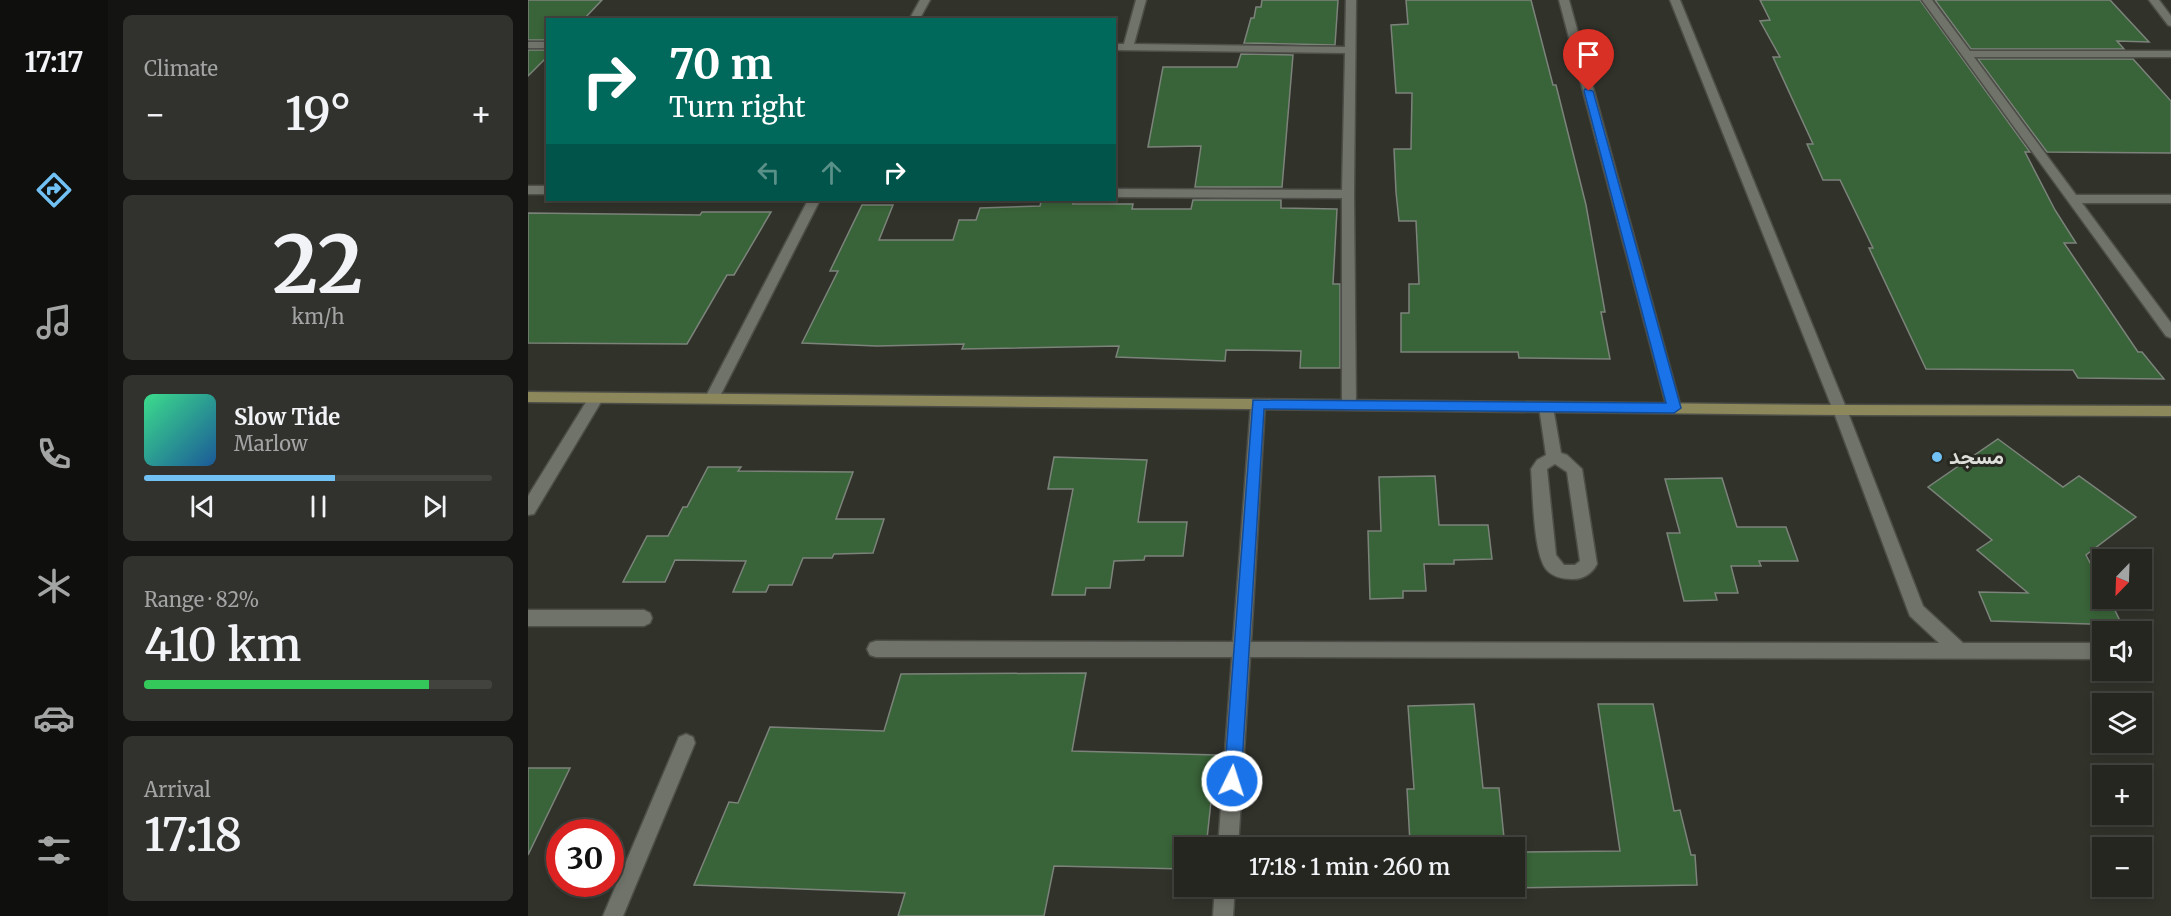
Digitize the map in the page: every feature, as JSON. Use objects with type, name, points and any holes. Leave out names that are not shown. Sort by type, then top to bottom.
[{"type":"street","points":[[915,18],[925,0]]},
{"type":"street","points":[[1128,47],[1141,0]]},
{"type":"street","points":[[1349,404],[1348,194],[1351,0]]},
{"type":"street","points":[[1564,0],[1674,408]]},
{"type":"street","points":[[1675,0],[1840,410],[1916,611],[1959,650]]},
{"type":"street","points":[[1927,0],[2171,333]]},
{"type":"street","points":[[2154,0],[2171,24]]},
{"type":"street","points":[[528,45],[546,45]]},
{"type":"street","points":[[1116,47],[1350,50]]},
{"type":"street","points":[[1968,54],[2171,54]]},
{"type":"street","points":[[528,190],[546,190]]},
{"type":"street","points":[[1116,193],[1348,194]]},
{"type":"street","points":[[2074,200],[2171,199]]},
{"type":"street","points":[[712,398],[813,201]]},
{"type":"street","points":[[528,397],[1840,410],[2171,411]]},
{"type":"street","points":[[528,509],[596,398]]},
{"type":"street","points":[[1229,837],[1258,404]]},
{"type":"street","points":[[1546,406],[1554,458]]},
{"type":"street","points":[[1554,458],[1562,459],[1574,469],[1589,558],[1586,569],[1579,572],[1563,572],[1556,568],[1549,555],[1539,469],[1542,464],[1554,458]]},
{"type":"street","points":[[528,618],[644,618]]},
{"type":"street","points":[[876,649],[2092,651]]},
{"type":"street","points":[[613,916],[686,743]]},
{"type":"street","points":[[1223,916],[1224,897]]},
{"type":"building","points":[[528,0],[602,0],[585,18],[546,18],[546,40],[528,40]]},
{"type":"building","points":[[1262,0],[1338,0],[1335,45],[1244,43],[1251,18],[1254,18],[1256,7],[1261,7]]},
{"type":"building","points":[[1406,0],[1531,0],[1553,85],[1556,85],[1586,205],[1605,312],[1601,312],[1610,359],[1519,358],[1518,352],[1401,352],[1401,313],[1409,313],[1409,284],[1419,284],[1416,221],[1399,221],[1394,149],[1411,149],[1412,93],[1396,93],[1391,25],[1408,24]]},
{"type":"building","points":[[1760,0],[1920,0],[2030,152],[2025,152],[2055,210],[2076,243],[2064,243],[2138,352],[2142,352],[2164,379],[2078,378],[2073,370],[1926,369],[1869,248],[1873,248],[1840,180],[1823,180],[1807,144],[1813,144],[1773,57],[1780,57],[1760,21],[1770,20]]},
{"type":"building","points":[[1935,0],[2110,0],[2149,42],[2117,41],[2124,49],[1971,49]]},
{"type":"building","points":[[528,50],[546,50],[546,58],[528,76]]},
{"type":"building","points":[[1241,54],[1293,55],[1282,187],[1195,187],[1201,146],[1148,147],[1163,67],[1237,67]]},
{"type":"building","points":[[1978,59],[2133,59],[2171,101],[2171,153],[2047,152]]},
{"type":"building","points":[[1193,200],[1281,200],[1281,208],[1337,209],[1333,284],[1340,284],[1340,368],[1300,368],[1301,351],[1226,350],[1225,361],[1116,357],[1119,346],[962,349],[964,344],[877,346],[802,343],[838,271],[830,271],[862,205],[893,205],[879,240],[953,240],[959,220],[976,220],[980,208],[1040,206],[1041,202],[1074,201],[1073,204],[1133,204],[1132,209],[1191,209]]},
{"type":"building","points":[[702,212],[771,212],[734,275],[727,275],[687,344],[528,343],[528,213],[700,215]]},
{"type":"building","points":[[1998,439],[2063,487],[2079,476],[2136,517],[2086,555],[2092,566],[2092,609],[2114,609],[2120,621],[2092,621],[2092,624],[1991,621],[1979,592],[2028,593],[1977,550],[1992,540],[1928,487]]},
{"type":"building","points":[[1054,457],[1147,460],[1138,522],[1187,522],[1183,556],[1145,556],[1144,560],[1114,561],[1110,588],[1086,588],[1085,595],[1052,595],[1073,489],[1048,489]]},
{"type":"building","points":[[708,467],[741,467],[738,471],[853,472],[836,519],[884,519],[873,553],[834,554],[832,558],[803,558],[792,585],[769,585],[766,592],[733,592],[746,561],[675,560],[665,582],[623,582],[647,536],[668,536],[683,507],[687,507]]},
{"type":"building","points":[[1435,476],[1439,525],[1488,525],[1492,559],[1454,560],[1454,564],[1424,564],[1426,591],[1403,591],[1403,598],[1370,599],[1368,531],[1381,531],[1379,477]]},
{"type":"building","points":[[1722,478],[1737,527],[1786,527],[1798,561],[1759,561],[1761,566],[1731,566],[1738,593],[1715,593],[1717,600],[1684,601],[1667,533],[1680,533],[1665,479]]},
{"type":"building","points":[[1086,673],[1072,751],[1216,755],[1207,837],[1174,837],[1174,869],[1054,866],[1044,916],[898,916],[905,893],[694,885],[729,802],[738,803],[770,727],[884,731],[901,674]]},
{"type":"building","points":[[1474,704],[1483,788],[1499,788],[1504,837],[1410,837],[1407,789],[1414,789],[1408,706]]},
{"type":"building","points":[[1598,704],[1653,704],[1674,811],[1680,810],[1691,855],[1695,855],[1697,885],[1525,888],[1525,852],[1620,851]]},
{"type":"building","points":[[528,768],[570,768],[528,855]]},
{"type":"place","name":"مسجد","points":[[1937,457]]},
{"type":"route","points":[[1232,781],[1258,404],[1674,408],[1589,91]]}]
